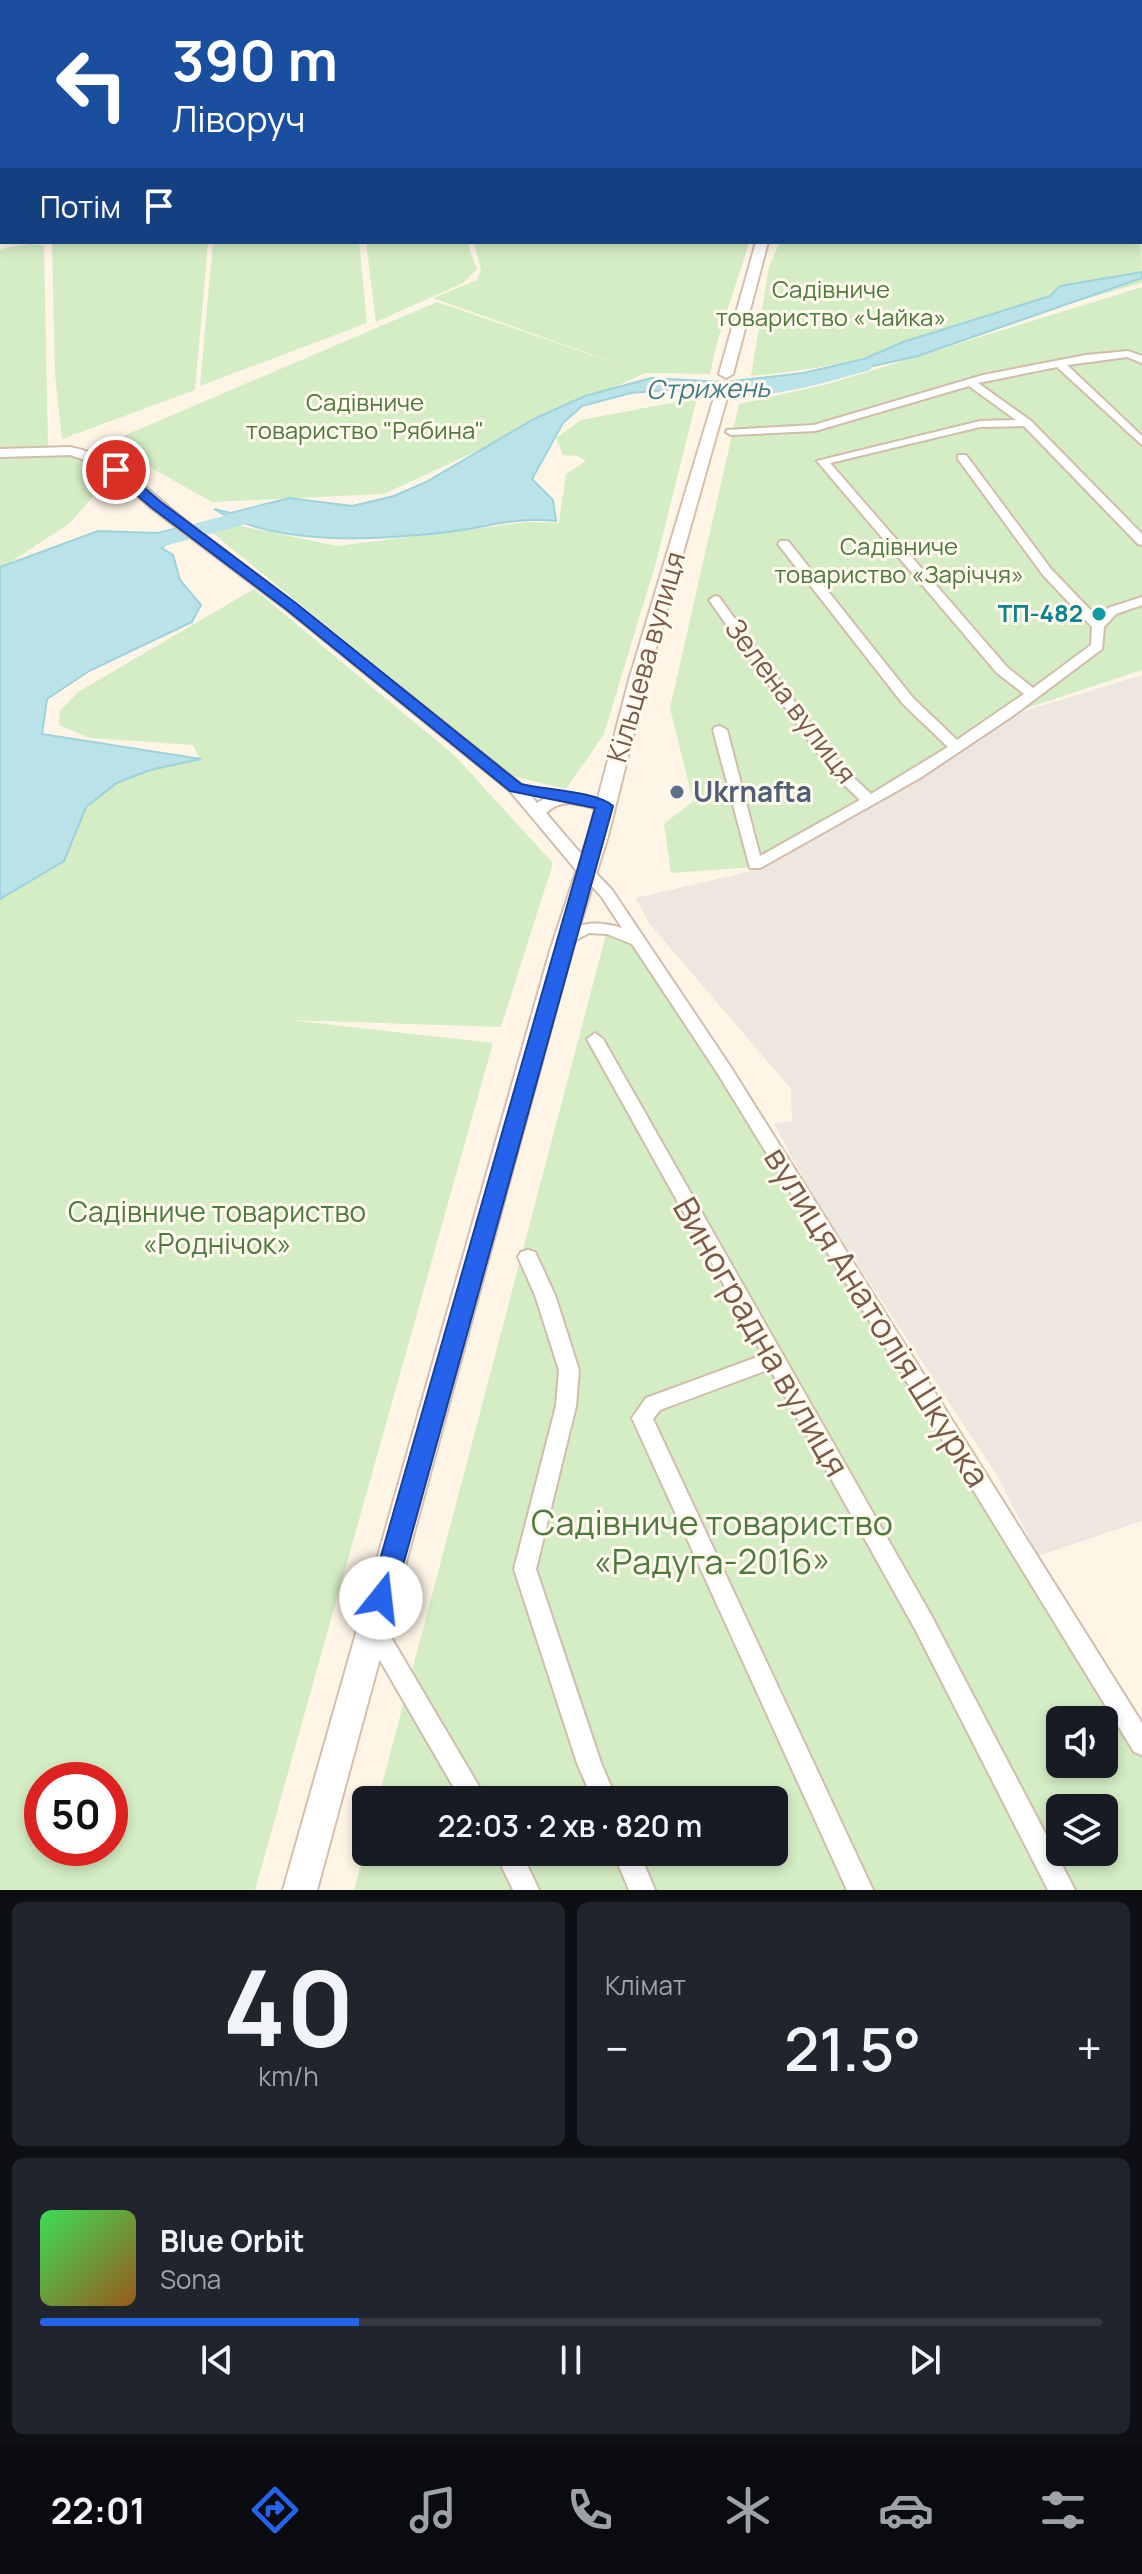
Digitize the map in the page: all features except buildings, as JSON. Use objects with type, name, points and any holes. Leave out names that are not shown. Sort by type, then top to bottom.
[{"type":"main road","points":[[726,374],[761,244]]},
{"type":"main road","name":"Кільцева вулиця","points":[[300,1890],[561,951],[587,872],[721,394]]},
{"type":"street","points":[[731,432],[815,428],[972,383],[1128,354],[1142,360]]},
{"type":"street","points":[[1061,365],[1142,442]]},
{"type":"street","points":[[972,383],[1027,423],[1142,541]]},
{"type":"street","points":[[1027,423],[980,424],[823,461],[1002,670],[1033,694]]},
{"type":"street","points":[[0,453],[49,449],[86,454],[110,464],[175,519],[516,788],[587,872]]},
{"type":"street","points":[[962,457],[1047,572],[1098,626]]},
{"type":"street","points":[[784,544],[908,701],[955,746]]},
{"type":"street","name":"Зелена вулиця","points":[[715,600],[836,769],[869,800]]},
{"type":"street","points":[[720,730],[755,865],[915,775],[1097,646],[1098,626],[1112,611],[1142,601]]},
{"type":"street","points":[[516,788],[560,798],[580,798],[604,806]]},
{"type":"street","points":[[538,811],[560,798]]},
{"type":"street","name":"вулиця Анатолія Шкурка","points":[[587,872],[607,893],[724,1070],[1142,1744]]},
{"type":"street","points":[[561,951],[565,941],[580,931],[600,926],[639,941]]},
{"type":"street","name":"Виноградна вулиця","points":[[595,1039],[923,1622],[1062,1890]]},
{"type":"street","points":[[528,1257],[545,1295],[569,1370],[566,1406],[525,1569],[599,1786]]},
{"type":"street","points":[[775,1359],[653,1404],[642,1418],[860,1890]]},
{"type":"street","points":[[373,1628],[436,1740],[466,1786]]},
{"type":"street","points":[[515,1866],[526,1890]]},
{"type":"street","points":[[632,1866],[642,1890]]},
{"type":"shaded area","points":[[1142,675],[1142,1521],[1038,1556],[998,1477],[814,1198],[774,1124],[792,1121],[791,1089],[649,923],[636,898],[756,870],[918,779],[1014,714]]},
{"type":"green space","points":[[31,244],[44,246],[48,447],[0,450],[0,249]]},
{"type":"green space","points":[[52,244],[208,244],[195,390],[62,439],[55,374]]},
{"type":"green space","points":[[213,244],[359,244],[367,323],[200,386]]},
{"type":"green space","points":[[366,244],[468,244],[477,269],[463,283],[376,322]]},
{"type":"green space","name":"Садівниче товариство \"Рябина\"","points":[[474,244],[748,244],[710,374],[645,373],[384,494],[212,502],[107,443],[437,302],[641,372],[433,298],[477,280],[481,270]]},
{"type":"green space","name":"Садівниче товариство «Чайка»","points":[[779,244],[1141,244],[1142,283],[899,351],[850,362],[751,376],[769,266]]},
{"type":"green space","name":"Садівниче товариство «Заріччя»","points":[[1142,287],[1142,670],[1012,713],[755,867],[671,873],[664,824],[693,801],[670,708],[739,404],[828,384]]},
{"type":"green space","points":[[697,398],[656,562],[604,734],[566,789],[512,776],[210,531],[236,525],[337,546],[527,522],[559,523],[566,474],[586,461],[577,456],[563,455],[556,438],[581,420]]},
{"type":"green space","points":[[70,451],[116,470],[70,523],[0,569],[0,453]]},
{"type":"green space","name":"Садівниче товариство «Роднічок»","points":[[254,589],[454,755],[553,863],[501,1027],[290,1020],[493,1043],[255,1890],[0,1890],[0,899],[64,861],[86,807],[117,783],[150,770],[200,759],[193,745],[90,738],[59,725],[60,711],[78,692]]},
{"type":"green space","name":"Садівниче товариство «Радуга-2016»","points":[[608,927],[639,941],[1116,1706],[1046,1706],[1046,1778],[1118,1778],[1118,1709],[1142,1747],[1142,1890],[354,1890],[361,1866],[788,1866],[788,1786],[382,1786]]},
{"type":"water","points":[[1142,272],[1142,278],[918,356],[746,394],[691,388],[631,393],[582,406],[563,423],[532,479],[553,500],[556,521],[513,521],[448,532],[390,537],[328,538],[266,530],[214,509],[231,513],[289,498],[352,506],[394,496],[426,482],[534,419],[585,396],[651,378],[724,382],[803,373],[864,359],[903,342],[1050,296],[1060,286]]},
{"type":"water","points":[[177,528],[188,538],[168,542],[162,548],[173,555],[180,580],[201,605],[192,622],[89,671],[47,699],[42,734],[201,759],[150,770],[117,783],[86,807],[64,861],[0,899],[0,567],[98,531],[158,533]]},
{"type":"waterway","name":"Стрижень","points":[[730,387],[779,388],[863,366]]},
{"type":"waterway","name":"Стрижень","points":[[157,541],[268,511]]},
{"type":"place","name":"ТП-482","points":[[1099,614]]},
{"type":"place","name":"Ukrnafta","points":[[677,792]]},
{"type":"route","points":[[116,470],[156,505],[292,607],[516,788],[560,798],[580,798],[604,806],[381,1598]]}]
